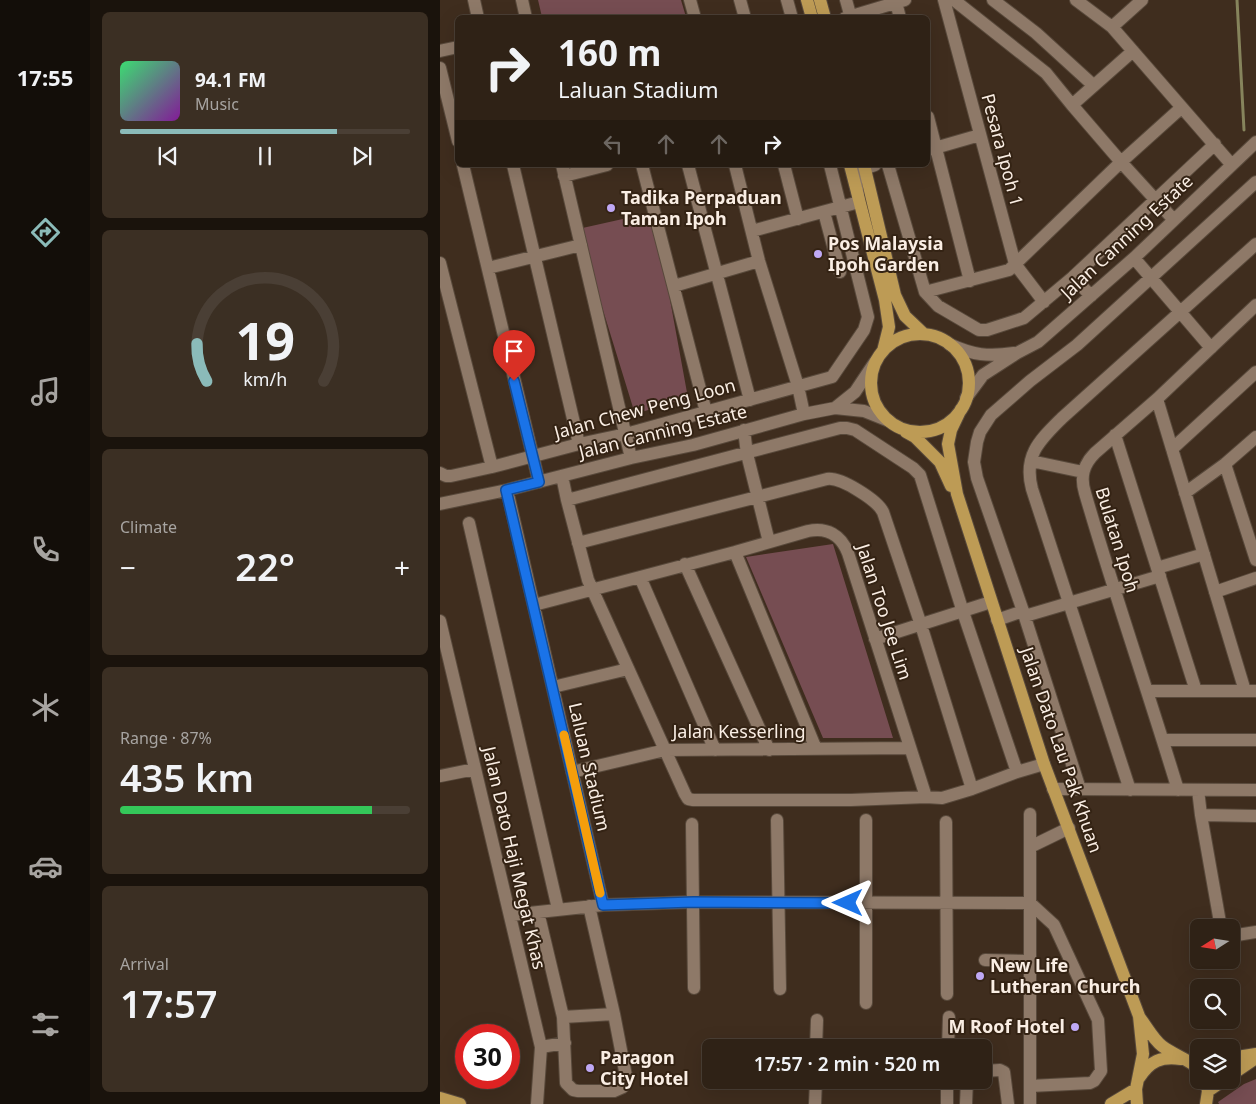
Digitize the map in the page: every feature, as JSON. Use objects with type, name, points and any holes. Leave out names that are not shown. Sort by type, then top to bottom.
[{"type":"main road","points":[[807,0],[811,15]]},
{"type":"main road","points":[[820,0],[824,15]]},
{"type":"main road","points":[[851,167],[889,327],[883,351]]},
{"type":"main road","points":[[868,167],[895,295],[905,316],[924,334]]},
{"type":"main road","points":[[924,334],[949,344],[960,355],[966,368],[968,383],[964,403],[953,420],[941,428],[927,432],[913,432],[894,425],[878,409],[872,394],[871,378],[876,362],[883,351],[894,341],[909,335],[924,334]]},
{"type":"main road","name":"Jalan Dato Lau Pak Khuan","points":[[964,403],[950,430],[948,444],[957,494],[1044,764],[1139,1016]]},
{"type":"main road","name":"Jalan Dato Lau Pak Khuan","points":[[894,425],[915,437],[940,462],[957,494]]},
{"type":"main road","points":[[1139,1016],[1162,1046],[1190,1062]]},
{"type":"main road","points":[[1137,1104],[1137,1084],[1143,1054],[1139,1016]]},
{"type":"main road","points":[[1240,1057],[1256,1056]]},
{"type":"main road","points":[[1240,1068],[1256,1056]]},
{"type":"main road","points":[[1111,1104],[1137,1084],[1146,1068],[1157,1060],[1170,1057],[1190,1063]]},
{"type":"main road","points":[[1206,1104],[1207,1089]]},
{"type":"main road","points":[[440,1098],[460,1104]]},
{"type":"street","points":[[474,0],[477,15]]},
{"type":"street","points":[[522,0],[525,15]]},
{"type":"street","points":[[690,0],[694,15]]},
{"type":"street","points":[[740,0],[744,15]]},
{"type":"street","points":[[787,0],[791,15]]},
{"type":"street","name":"Pesara Ipoh 1","points":[[944,0],[1015,264],[1044,302]]},
{"type":"street","points":[[954,0],[1046,73],[1121,162],[1173,219]]},
{"type":"street","points":[[994,0],[1036,33],[1093,85]]},
{"type":"street","points":[[1076,0],[1112,27],[1232,164]]},
{"type":"street","points":[[1112,27],[1142,0]]},
{"type":"street","points":[[847,1],[849,15]]},
{"type":"street","points":[[856,15],[901,1],[900,15]]},
{"type":"street","points":[[440,51],[455,48]]},
{"type":"street","points":[[1072,105],[1133,51]]},
{"type":"street","points":[[440,68],[455,129]]},
{"type":"street","points":[[925,292],[1009,270],[1121,162],[1181,108]]},
{"type":"street","points":[[930,133],[932,149],[970,281]]},
{"type":"street","points":[[932,149],[980,135]]},
{"type":"street","points":[[889,167],[925,292],[938,306],[982,331],[1022,319],[1044,302],[1215,144]]},
{"type":"street","name":"Jalan Canning Estate","points":[[964,403],[983,375],[1038,342],[1134,258],[1173,219],[1255,145]]},
{"type":"street","points":[[463,167],[539,482]]},
{"type":"street","points":[[513,167],[579,444]]},
{"type":"street","points":[[589,167],[563,170],[626,434],[630,458]]},
{"type":"street","points":[[643,167],[706,412]]},
{"type":"street","points":[[689,167],[750,400]]},
{"type":"street","points":[[736,167],[759,261],[798,386],[804,414]]},
{"type":"street","points":[[785,167],[798,218]]},
{"type":"street","name":"Jalan Chew Peng Loon","points":[[441,473],[451,476],[492,467],[579,444],[626,434],[832,377],[864,330],[868,317],[831,167]]},
{"type":"street","points":[[752,231],[860,202],[856,176],[859,170],[866,167]]},
{"type":"street","points":[[1080,790],[1024,614],[977,478],[975,453],[980,432],[997,409],[1077,345],[1256,182]]},
{"type":"street","points":[[824,212],[840,272]]},
{"type":"street","points":[[1130,790],[1030,480],[1031,461],[1034,450],[1041,439],[1256,244]]},
{"type":"street","points":[[488,268],[581,245]]},
{"type":"street","points":[[1134,258],[1211,348]]},
{"type":"street","points":[[674,286],[759,261]]},
{"type":"street","points":[[440,263],[492,467]]},
{"type":"street","points":[[1073,277],[1091,296]]},
{"type":"street","name":"Bulatan Ipoh","points":[[1178,790],[1148,690],[1113,589],[1084,493],[1083,472],[1089,458],[1157,399],[1256,305]]},
{"type":"street","name":"Jalan Canning Estate","points":[[949,344],[975,354],[999,355],[1017,353]]},
{"type":"street","name":"Jalan Canning Estate","points":[[440,504],[506,490],[630,458],[693,445],[804,414],[834,408],[855,392],[876,362]]},
{"type":"street","points":[[1172,449],[1256,372]]},
{"type":"street","points":[[1148,690],[1250,691],[1215,592],[1157,399]]},
{"type":"street","points":[[834,408],[864,411],[894,425]]},
{"type":"street","points":[[567,500],[840,428],[855,430],[913,468],[921,478],[963,612],[1017,772]]},
{"type":"street","points":[[744,430],[747,454],[769,542]]},
{"type":"street","points":[[1115,435],[1196,691]]},
{"type":"street","points":[[1185,493],[1225,464],[1256,437]]},
{"type":"street","points":[[1031,461],[1083,472]]},
{"type":"street","points":[[1225,464],[1256,560]]},
{"type":"street","points":[[562,476],[588,580],[685,794],[691,800],[942,798],[972,790],[1017,772],[1044,764]]},
{"type":"street","points":[[578,543],[831,478],[842,481],[878,504],[883,512],[921,625],[972,790]]},
{"type":"street","name":"Laluan Stadium","points":[[506,490],[603,905]]},
{"type":"street","points":[[469,523],[558,909]]},
{"type":"street","name":"Jalan Too Jee Lim","points":[[534,605],[815,530],[828,531],[840,540],[848,553],[926,797]]},
{"type":"street","points":[[735,552],[816,749]]},
{"type":"street","points":[[997,620],[1113,589],[1204,554]]},
{"type":"street","points":[[685,564],[769,750]]},
{"type":"street","points":[[640,577],[715,750]]},
{"type":"street","points":[[1215,592],[1256,578]]},
{"type":"street","points":[[875,639],[991,602]]},
{"type":"street","name":"Jalan Dato Haji Megat Khas","points":[[440,621],[541,1047],[537,1104]]},
{"type":"street","points":[[553,687],[628,669]]},
{"type":"street","points":[[1163,740],[1256,740]]},
{"type":"street","name":"Jalan Kesserling","points":[[572,772],[665,750],[909,748]]},
{"type":"street","points":[[440,776],[475,769]]},
{"type":"street","points":[[1053,789],[1256,790]]},
{"type":"street","points":[[1198,790],[1219,919]]},
{"type":"street","points":[[1030,814],[1030,1104]]},
{"type":"street","points":[[1201,815],[1256,816]]},
{"type":"street","points":[[777,820],[780,989]]},
{"type":"street","points":[[866,820],[866,1003]]},
{"type":"street","points":[[946,822],[947,994]]},
{"type":"street","points":[[692,824],[694,988]]},
{"type":"street","points":[[1030,847],[1069,828]]},
{"type":"street","points":[[511,916],[590,906],[693,902],[1030,903],[1054,925],[1098,1020],[1101,1068],[1096,1079],[1090,1083],[1030,1086]]},
{"type":"street","points":[[538,912],[563,1017],[566,1078],[569,1087],[578,1091],[619,1090],[623,1087],[626,1076],[590,906]]},
{"type":"street","points":[[1240,935],[1256,932]]},
{"type":"street","points":[[984,960],[1030,960]]},
{"type":"street","points":[[563,1017],[614,1014]]},
{"type":"street","points":[[948,1039],[949,1017]]},
{"type":"street","points":[[816,1039],[817,1020]]},
{"type":"street","points":[[541,1047],[565,1043]]},
{"type":"street","points":[[992,1070],[1004,1072],[1008,1104]]},
{"type":"street","points":[[815,1104],[816,1089]]},
{"type":"street","points":[[947,1089],[947,1104]]},
{"type":"street","points":[[966,1104],[967,1089]]},
{"type":"shaded area","points":[[538,0],[681,0],[685,15],[542,15]]},
{"type":"shaded area","points":[[654,212],[688,398],[635,414],[578,229]]},
{"type":"shaded area","points":[[833,544],[893,738],[823,738],[746,557]]},
{"type":"shaded area","points":[[1256,1079],[1256,1104],[1219,1104],[1218,1102],[1237,1089],[1240,1089],[1244,1084]]},
{"type":"waterway","points":[[1237,0],[1244,130]]},
{"type":"slow traffic","points":[[564,735],[600,893]]},
{"type":"place","name":"Tadika Perpaduan Taman Ipoh","points":[[611,208]]},
{"type":"place","name":"Pos Malaysia Ipoh Garden","points":[[818,254]]},
{"type":"place","name":"New Life Lutheran Church","points":[[980,976]]},
{"type":"place","name":"M Roof Hotel","points":[[1075,1027]]},
{"type":"place","name":"Paragon City Hotel","points":[[590,1068]]},
{"type":"route","points":[[514,381],[539,482],[506,490],[603,905],[693,902],[848,903]]}]
